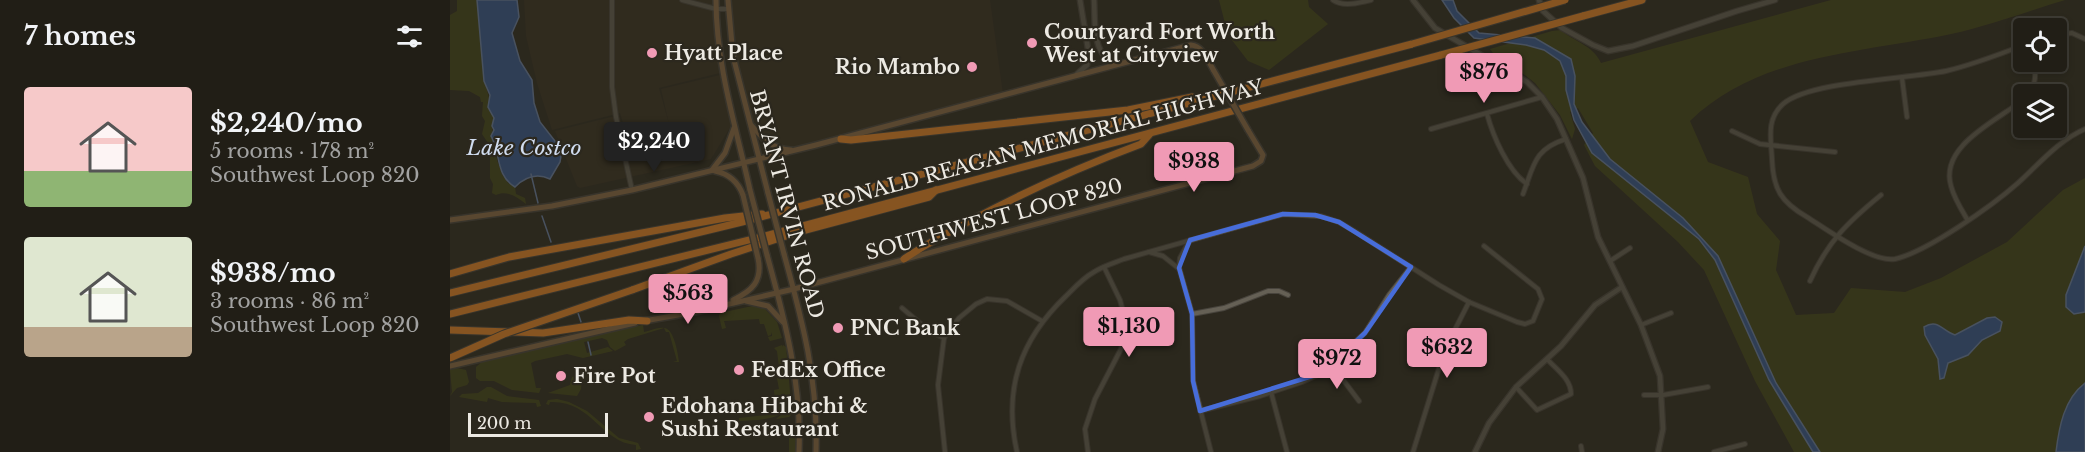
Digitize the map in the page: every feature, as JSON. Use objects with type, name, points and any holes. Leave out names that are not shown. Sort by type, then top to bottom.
[{"type":"highway","name":"RONALD REAGAN MEMORIAL HIGHWAY","points":[[450,293],[776,213],[1412,44],[1565,0]]},
{"type":"highway","name":"RONALD REAGAN MEMORIAL HIGHWAY","points":[[450,314],[769,234],[1149,134],[1642,0]]},
{"type":"highway","points":[[841,139],[851,140],[1108,112],[1197,96],[1210,96]]},
{"type":"highway","points":[[904,260],[993,208],[1058,177],[1142,144],[1149,134]]},
{"type":"highway","points":[[450,358],[504,334],[731,254],[798,232],[930,197],[936,190]]},
{"type":"highway","points":[[450,274],[502,258],[742,215],[776,213]]},
{"type":"highway","points":[[450,330],[543,333],[629,320],[647,321]]},
{"type":"main road","name":"BRYANT IRVIN ROAD","points":[[716,0],[720,55],[735,127],[786,326],[795,377],[799,452]]},
{"type":"main road","name":"BRYANT IRVIN ROAD","points":[[727,0],[733,56],[807,338],[814,384],[816,452]]},
{"type":"main road","name":"SOUTHWEST LOOP 820","points":[[450,220],[552,207],[632,190],[841,139],[1121,62],[1195,45],[1201,49],[1263,155],[1261,161],[1253,166],[794,289],[582,334],[450,366]]},
{"type":"main road","points":[[751,125],[766,141],[776,147],[786,150],[802,149]]},
{"type":"main road","points":[[711,171],[725,153],[735,127]]},
{"type":"main road","points":[[711,171],[720,172],[737,182],[743,195],[760,270],[754,287],[746,294],[724,305]]},
{"type":"main road","points":[[742,301],[768,306],[777,313],[786,326]]},
{"type":"street","points":[[612,0],[612,87],[632,190]]},
{"type":"street","points":[[682,0],[716,9],[728,9]]},
{"type":"street","points":[[1077,74],[1087,65],[1089,55],[1080,0]]},
{"type":"street","points":[[1094,0],[1101,51],[1108,58],[1121,62]]},
{"type":"street","points":[[1333,0],[1346,4],[1368,0]]},
{"type":"street","points":[[1413,0],[1436,28],[1527,82],[1542,97],[1557,119],[1583,178],[1596,230],[1641,325],[1660,376],[1663,395],[1663,429],[1658,452]]},
{"type":"street","points":[[1539,0],[1544,11],[1562,27],[1608,51],[1633,46],[1775,0]]},
{"type":"street","points":[[2067,33],[2072,33],[2085,39]]},
{"type":"street","points":[[2013,49],[1948,71],[1827,87],[1784,103],[1772,117],[1772,168],[1776,187],[1784,201],[1836,237],[1879,257],[1896,258],[1921,249],[1967,219],[2016,185],[2066,141],[2085,129]]},
{"type":"street","points":[[1902,78],[1907,117]]},
{"type":"street","points":[[1431,129],[1542,97]]},
{"type":"street","points":[[1967,219],[1951,187],[1949,171],[1952,162],[1956,153],[1970,138],[2013,107]]},
{"type":"street","points":[[1487,114],[1498,143],[1516,175],[1527,184]]},
{"type":"street","points":[[1731,131],[1760,144],[1835,152]]},
{"type":"street","points":[[1523,194],[1538,156],[1548,145],[1566,138]]},
{"type":"street","points":[[1810,281],[1818,262],[1848,222],[1881,195]]},
{"type":"street","points":[[1017,452],[1011,419],[1014,382],[1021,357],[1042,321],[1092,272],[1124,259],[1283,214],[1315,215],[1339,222],[1469,302],[1517,322],[1529,323],[1536,317],[1542,298],[1538,289],[1484,246]]},
{"type":"street","points":[[1190,240],[1184,248],[1179,268],[1192,314],[1193,381],[1211,452]]},
{"type":"street","points":[[1610,261],[1630,248]]},
{"type":"street","points":[[1148,252],[1163,255],[1179,268]]},
{"type":"street","points":[[1088,452],[1085,429],[1095,399],[1119,355],[1124,336],[1124,315],[1120,300],[1104,267]]},
{"type":"street","points":[[1200,411],[1271,392],[1322,373],[1365,333],[1389,295],[1411,267]]},
{"type":"street","points":[[1475,452],[1489,423],[1516,387],[1576,331],[1595,305],[1622,287]]},
{"type":"street","points":[[1192,314],[1224,308],[1268,291],[1279,291],[1287,296]]},
{"type":"street","points":[[945,452],[938,385],[944,338],[959,318],[976,304],[987,299],[1007,301],[1042,321]]},
{"type":"street","points":[[1413,452],[1445,349],[1469,302]]},
{"type":"street","points":[[902,308],[928,330],[944,338]]},
{"type":"street","points":[[1641,325],[1671,313]]},
{"type":"street","points":[[1516,387],[1538,410],[1571,394],[1566,378],[1546,360]]},
{"type":"street","points":[[1332,365],[1359,401]]},
{"type":"street","points":[[1644,395],[1663,395],[1708,387]]},
{"type":"street","points":[[1271,392],[1287,452]]},
{"type":"street","points":[[1714,452],[1744,444]]},
{"type":"street","points":[[1581,446],[1582,452]]},
{"type":"highlighted area","points":[[1283,214],[1315,215],[1339,222],[1411,267],[1365,333],[1322,373],[1200,411],[1193,381],[1192,314],[1179,268],[1190,240]]},
{"type":"shaded area","points":[[524,0],[714,0],[713,17],[720,73],[659,88],[669,124],[661,89],[720,75],[731,126],[711,159],[580,188],[577,186],[555,131],[619,115],[625,135],[665,125],[626,133],[620,113],[552,130],[537,83],[526,36]]},
{"type":"shaded area","points":[[728,0],[990,0],[1003,94],[877,129],[786,150],[771,144],[751,125],[733,56]]},
{"type":"green space","points":[[457,0],[477,0],[486,86],[494,118],[492,126],[497,160],[502,174],[508,183],[515,187],[516,194],[525,198],[526,204],[512,195],[492,193],[490,153],[488,143],[482,134],[485,121],[482,116],[483,102],[480,97],[469,91],[450,90],[450,15],[457,11]]},
{"type":"green space","points":[[1219,0],[1308,0],[1309,7],[1328,24],[1269,70],[1248,61],[1228,35]]},
{"type":"green space","points":[[1831,0],[2065,0],[1965,31],[1848,52],[1779,69],[1747,82],[1717,99],[1690,121],[1708,162],[1748,177],[1757,214],[1780,241],[1776,270],[1796,315],[1834,313],[1851,288],[1905,292],[1941,278],[2007,242],[2063,190],[2085,178],[2085,452],[1794,452],[1755,381],[1704,270],[1678,242],[1595,166],[1584,145],[1593,133],[1578,108],[1570,112],[1575,129],[1572,139],[1560,115],[1535,83],[1490,49],[1561,30],[1593,52],[1601,63]]},
{"type":"green space","points":[[757,305],[765,307],[777,322],[782,338],[770,341],[768,337],[772,336],[772,332],[768,336],[764,324],[760,324],[759,319],[724,321],[726,328],[722,329],[720,313]]},
{"type":"green space","points":[[643,325],[644,332],[664,328],[628,339],[624,342],[626,345],[615,351],[607,340],[602,338],[584,342],[587,353],[608,347],[613,351],[583,358],[567,354],[531,363],[536,388],[541,388],[539,393],[512,390],[494,381],[480,381],[476,378],[476,367],[483,361],[589,335]]},
{"type":"green space","points":[[664,328],[670,332],[673,337],[679,362],[673,362],[677,361],[669,332],[666,332]]},
{"type":"green space","points":[[782,345],[786,347],[792,414],[789,417],[776,419],[787,410],[788,404],[785,410],[773,417],[739,421],[739,418],[776,414],[774,390],[779,389],[775,368],[779,367],[777,351],[774,348]]},
{"type":"green space","points":[[457,368],[466,370],[469,382],[457,388],[450,396],[452,392],[450,370]]},
{"type":"green space","points":[[572,377],[582,378],[581,389],[577,396],[548,393],[570,385]]},
{"type":"green space","points":[[487,387],[507,396],[539,400],[541,406],[537,407],[536,403],[502,402],[488,398],[487,402],[459,397],[462,394],[478,393]]},
{"type":"green space","points":[[557,399],[587,411],[619,438],[638,443],[641,449],[636,450],[636,445],[613,437],[576,407],[564,403],[546,404],[548,400]]},
{"type":"green space","points":[[765,426],[778,429],[792,428],[793,432],[796,431],[795,452],[789,452],[789,438],[785,437],[785,433],[757,428],[740,430],[738,435],[740,429]]},
{"type":"water","name":"Lake Costco","points":[[477,0],[517,0],[519,17],[512,33],[520,61],[532,80],[534,103],[540,122],[562,150],[560,162],[550,179],[540,176],[531,177],[515,187],[501,170],[491,136],[494,130],[492,126],[494,118],[488,107],[490,95],[484,81]]},
{"type":"water","points":[[1442,0],[1453,0],[1457,11],[1479,33],[1535,38],[1571,59],[1575,76],[1574,104],[1582,122],[1610,159],[1683,218],[1718,256],[1776,383],[1820,452],[1813,452],[1769,380],[1715,260],[1699,239],[1592,153],[1574,120],[1566,90],[1566,76],[1560,61],[1544,50],[1526,45],[1474,38],[1454,18]]},
{"type":"water","points":[[2085,246],[2085,312],[2074,314],[2066,307],[2066,295]]},
{"type":"water","points":[[1995,317],[2002,322],[2000,331],[1982,340],[1968,355],[1948,363],[1944,378],[1940,379],[1938,359],[1925,335],[1924,327],[1937,325],[1955,335],[1987,318]]},
{"type":"water","points":[[2085,383],[2085,452],[2056,452],[2067,405]]},
{"type":"waterway","points":[[531,174],[538,203]]},
{"type":"waterway","points":[[542,216],[551,242]]},
{"type":"waterway","points":[[578,313],[581,322]]},
{"type":"waterway","points":[[588,342],[591,355]]},
{"type":"place","name":"Courtyard Fort Worth West at Cityview","points":[[1032,43]]},
{"type":"place","name":"Hyatt Place","points":[[652,53]]},
{"type":"place","name":"Rio Mambo","points":[[972,67]]},
{"type":"place","name":"PNC Bank","points":[[838,328]]},
{"type":"place","name":"FedEx Office","points":[[739,370]]},
{"type":"place","name":"Fire Pot","points":[[561,376]]},
{"type":"place","name":"Edohana Hibachi & Sushi Restaurant","points":[[649,417]]}]
